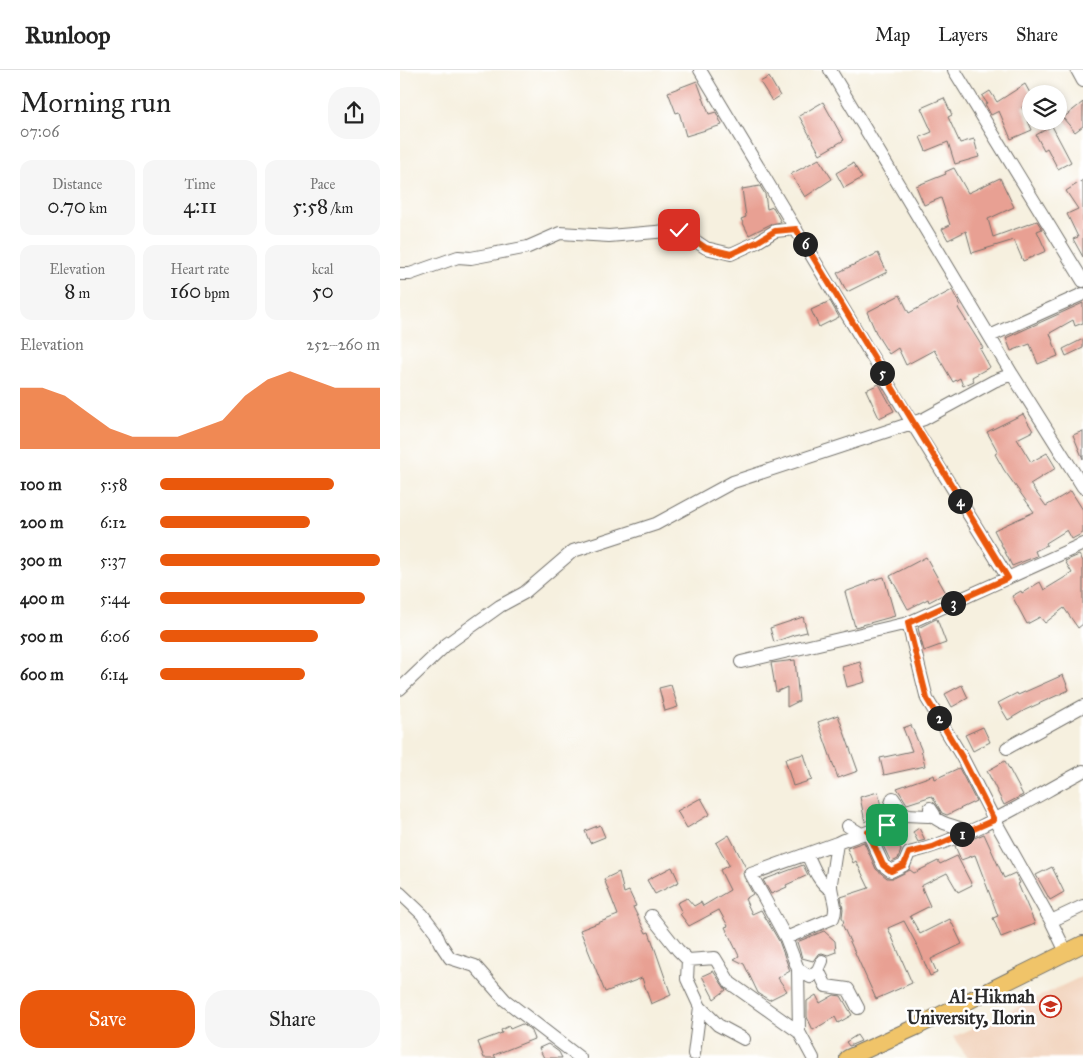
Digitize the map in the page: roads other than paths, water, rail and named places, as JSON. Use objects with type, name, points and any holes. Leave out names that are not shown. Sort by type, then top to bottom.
[{"type":"main road","points":[[848,1058],[916,1027],[1083,944]]},
{"type":"main road","points":[[872,1058],[1083,956]]},
{"type":"street","points":[[700,70],[912,423],[1008,578]]},
{"type":"street","points":[[830,70],[1012,374],[1083,487]]},
{"type":"street","points":[[954,70],[1083,281]]},
{"type":"street","points":[[1077,70],[1083,81]]},
{"type":"street","points":[[400,274],[410,274],[458,257],[471,258],[528,247],[560,233],[609,236],[679,230],[706,248],[731,254],[775,231],[796,229]]},
{"type":"street","points":[[990,336],[1083,294]]},
{"type":"street","points":[[400,689],[447,644],[500,606],[524,593],[573,551],[656,524],[733,482],[924,419],[994,381],[1012,374]]},
{"type":"street","points":[[741,662],[908,623],[1083,544]]},
{"type":"street","points":[[908,623],[927,699],[962,757],[1066,952]]},
{"type":"street","points":[[1007,748],[1083,706]]},
{"type":"street","points":[[864,827],[883,865],[891,871],[904,865],[909,853],[933,847],[994,820],[1083,771]]},
{"type":"street","points":[[799,1032],[798,969],[786,938],[751,874],[837,843],[864,827],[885,820],[893,798],[905,815],[928,816],[931,810],[938,821],[948,826],[964,829],[966,832]]},
{"type":"street","points":[[864,827],[887,825]]},
{"type":"street","points":[[786,938],[833,918],[836,908],[830,889],[837,843]]},
{"type":"street","points":[[807,854],[817,876],[830,889]]},
{"type":"street","points":[[400,893],[422,914],[435,931],[450,958],[475,966],[504,1000],[580,1058]]},
{"type":"street","points":[[1051,921],[1083,906]]},
{"type":"street","points":[[651,916],[688,960],[687,979],[700,1007],[718,1025],[744,1039]]},
{"type":"street","points":[[688,960],[715,958],[730,982],[799,1032],[813,1058]]},
{"type":"street","points":[[798,969],[810,977],[820,966],[826,986],[848,989],[858,1008]]},
{"type":"street","points":[[694,1054],[700,1007]]},
{"type":"place","name":"Al-Hikmah University, Ilorin","points":[[1051,1007]]}]
